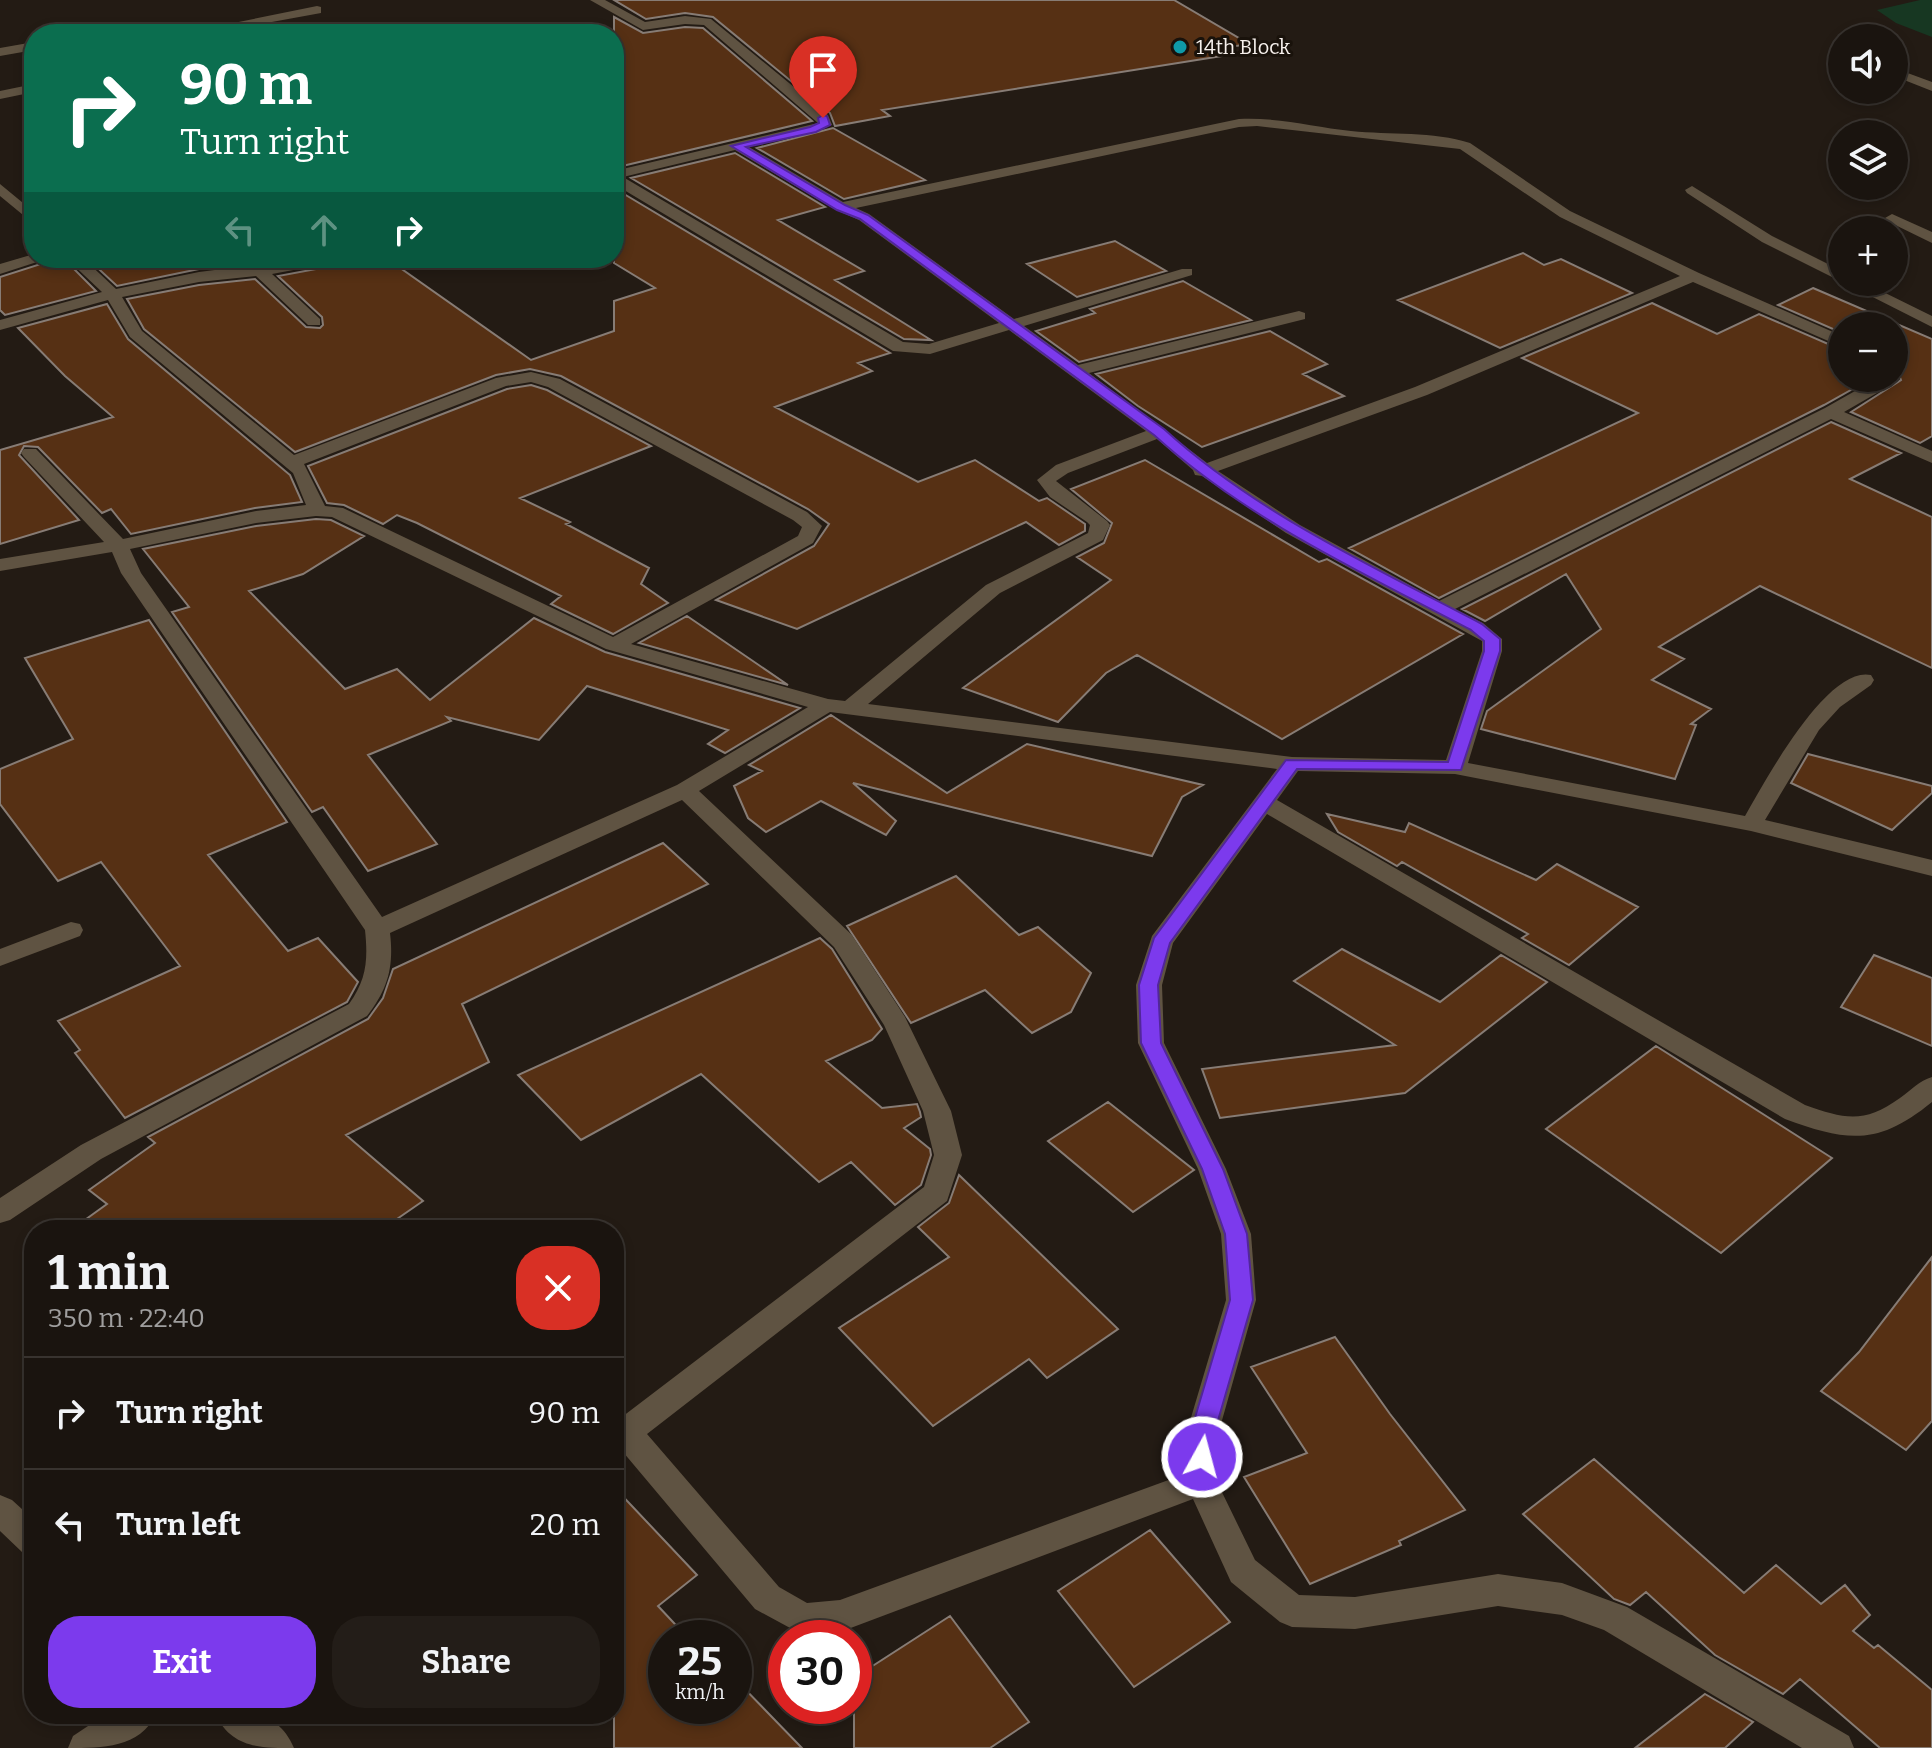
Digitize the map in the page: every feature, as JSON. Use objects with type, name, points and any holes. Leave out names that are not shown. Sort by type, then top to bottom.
[{"type":"street","points":[[596,0],[643,26],[685,20],[707,22],[823,118],[825,125],[624,174]]},
{"type":"street","points":[[240,24],[317,10]]},
{"type":"street","points":[[0,52],[24,48]]},
{"type":"street","points":[[1908,78],[1932,87]]},
{"type":"street","points":[[0,95],[24,90]]},
{"type":"street","points":[[841,207],[1239,123],[1257,122],[1352,135],[1453,142],[1465,146],[1565,214],[1693,276],[1828,336]]},
{"type":"street","points":[[737,146],[841,207],[864,217],[1008,325],[1159,432],[1201,471],[1312,541],[1476,627],[1492,639],[1492,651],[1455,767]]},
{"type":"street","points":[[624,183],[899,347],[930,349],[1187,272]]},
{"type":"street","points":[[0,188],[24,211]]},
{"type":"street","points":[[1692,190],[1767,239],[1828,270]]},
{"type":"street","points":[[1908,226],[1932,238]]},
{"type":"street","points":[[0,269],[24,261]]},
{"type":"street","points":[[85,268],[113,294],[122,315],[136,334],[301,471],[317,510]]},
{"type":"street","points":[[0,325],[113,294],[199,277],[276,268]]},
{"type":"street","points":[[260,271],[314,322]]},
{"type":"street","points":[[1201,471],[1421,391],[1693,276]]},
{"type":"street","points":[[1879,296],[1932,322]]},
{"type":"street","points":[[1076,371],[1299,316]]},
{"type":"street","points":[[292,462],[502,382],[531,377],[554,383],[800,516],[812,526],[806,539],[613,645]]},
{"type":"street","points":[[1439,609],[1866,392]]},
{"type":"street","points":[[1831,412],[1932,458]]},
{"type":"street","points":[[850,708],[993,589],[1096,536],[1100,525],[1095,519],[1086,510],[1050,490],[1046,480],[1062,469],[1159,432]]},
{"type":"street","points":[[0,1212],[91,1152],[358,1010],[374,991],[382,967],[377,929],[131,573],[119,546],[30,453]]},
{"type":"street","points":[[0,565],[119,546],[282,513],[336,512],[613,645],[826,705],[1292,764],[1455,767],[1751,824],[1932,868]]},
{"type":"street","points":[[1751,824],[1810,727],[1832,702],[1863,680]]},
{"type":"street","points":[[377,929],[685,790],[826,705]]},
{"type":"street","points":[[1292,764],[1161,942],[1149,985],[1151,1043],[1212,1169],[1236,1234],[1241,1300],[1203,1431],[1201,1482],[1243,1571],[1292,1611],[1355,1613],[1498,1590],[1562,1599],[1615,1618],[1836,1748]]},
{"type":"street","points":[[624,1434],[937,1193],[948,1155],[937,1111],[896,1023],[843,941],[685,790]]},
{"type":"street","points":[[1265,803],[1795,1112],[1834,1127],[1861,1128],[1891,1121],[1932,1087]]},
{"type":"street","points":[[0,958],[71,930]]},
{"type":"street","points":[[624,1441],[767,1598],[803,1619],[840,1616],[1201,1482]]},
{"type":"street","points":[[0,1510],[24,1532]]},
{"type":"street","points":[[86,1748],[123,1724]]},
{"type":"street","points":[[246,1724],[276,1748]]},
{"type":"green space","points":[[1932,0],[1932,37],[1908,28],[1908,24],[1896,23],[1877,10]]},
{"type":"building","points":[[614,0],[1174,0],[1249,44],[1210,50],[1222,56],[882,110],[890,116],[835,126],[830,113],[713,17],[685,13],[646,19]]},
{"type":"building","points":[[614,17],[643,33],[685,27],[703,28],[812,121],[624,166],[624,24],[614,24]]},
{"type":"building","points":[[833,128],[925,180],[844,199],[757,148]]},
{"type":"building","points":[[735,153],[825,207],[778,220],[864,271],[835,280],[931,340],[904,339],[631,178]]},
{"type":"building","points":[[624,194],[890,353],[858,363],[872,371],[775,407],[918,482],[975,460],[1039,501],[1047,498],[1085,524],[1085,531],[1059,545],[1026,522],[797,629],[716,600],[814,546],[829,524],[808,509],[561,376],[530,369],[496,375],[295,452],[144,329],[127,299],[199,285],[255,279],[306,327],[320,328],[323,325],[322,317],[278,276],[321,268],[400,268],[531,360],[614,331],[614,301],[655,288],[622,268]]},
{"type":"building","points":[[1115,241],[1166,271],[1077,297],[1027,264]]},
{"type":"building","points":[[1523,253],[1544,265],[1561,259],[1632,293],[1500,348],[1398,300]]},
{"type":"building","points":[[28,268],[73,268],[96,291],[5,315],[0,310],[0,277]]},
{"type":"building","points":[[98,268],[207,268],[199,269],[117,286]]},
{"type":"building","points":[[1183,281],[1251,320],[1079,362],[1036,331],[1095,313],[1090,309]]},
{"type":"building","points":[[1813,288],[1869,312],[1828,312],[1828,327],[1778,305]]},
{"type":"building","points":[[1652,303],[1717,334],[1759,314],[1828,344],[1828,392],[1847,392],[1439,598],[1349,548],[1638,413],[1522,358]]},
{"type":"building","points":[[107,304],[128,339],[290,475],[302,502],[255,508],[131,534],[111,509],[102,513],[38,447],[24,446],[19,455],[79,520],[0,544],[0,450],[113,417],[65,376],[18,328]]},
{"type":"building","points":[[1908,329],[1932,339],[1932,436],[1920,443],[1851,412],[1882,392],[1908,392]]},
{"type":"building","points":[[1270,331],[1327,364],[1303,374],[1344,396],[1202,447],[1138,406],[1096,374]]},
{"type":"building","points":[[531,385],[547,390],[651,446],[520,498],[570,522],[566,524],[649,568],[641,584],[668,603],[613,634],[551,604],[561,596],[417,523],[397,515],[383,524],[344,505],[327,503],[308,466],[507,389]]},
{"type":"building","points":[[1831,422],[1901,453],[1850,479],[1932,517],[1932,668],[1760,586],[1659,647],[1684,659],[1652,680],[1711,709],[1691,724],[1696,725],[1675,779],[1481,729],[1487,711],[1601,629],[1566,574],[1485,621],[1462,609]]},
{"type":"building","points":[[1145,460],[1319,562],[1327,559],[1463,634],[1282,739],[1137,655],[1106,673],[1058,722],[963,688],[1111,580],[1077,557],[1104,543],[1112,523],[1071,489]]},
{"type":"building","points":[[331,520],[364,536],[303,574],[249,591],[345,689],[397,669],[430,700],[534,618],[605,652],[800,708],[725,753],[708,744],[728,730],[587,686],[539,740],[447,717],[451,721],[368,755],[437,844],[368,871],[323,807],[312,812],[172,612],[189,607],[143,549],[256,526]]},
{"type":"building","points":[[687,616],[788,685],[639,643]]},
{"type":"building","points":[[149,620],[287,822],[208,855],[288,951],[318,938],[358,982],[347,1002],[125,1118],[75,1053],[80,1050],[58,1021],[180,966],[101,862],[58,881],[0,804],[0,769],[73,739],[25,658]]},
{"type":"building","points":[[831,715],[947,793],[1027,744],[1203,785],[1182,797],[1152,856],[853,783],[896,821],[886,835],[821,801],[766,832],[748,818],[734,786],[762,771],[749,765]]},
{"type":"building","points":[[1808,754],[1932,786],[1932,793],[1892,830],[1791,783]]},
{"type":"building","points":[[1327,814],[1405,832],[1409,823],[1536,880],[1557,864],[1638,907],[1569,965],[1522,938],[1528,934],[1402,862],[1397,866],[1338,832]]},
{"type":"building","points":[[663,843],[708,884],[462,1004],[489,1062],[346,1135],[423,1201],[395,1220],[85,1220],[107,1204],[89,1190],[155,1143],[148,1137],[368,1019],[383,998],[393,969]]},
{"type":"building","points":[[956,876],[1019,935],[1038,927],[1091,973],[1071,1012],[1032,1033],[985,990],[911,1023],[847,926]]},
{"type":"building","points":[[820,938],[832,949],[882,1029],[872,1040],[826,1061],[882,1108],[917,1104],[920,1112],[921,1117],[904,1128],[930,1149],[931,1155],[921,1185],[895,1205],[851,1162],[819,1182],[701,1074],[581,1140],[518,1075]]},
{"type":"building","points":[[1342,949],[1440,1002],[1501,955],[1547,982],[1405,1093],[1220,1118],[1202,1069],[1395,1045],[1294,981]]},
{"type":"building","points":[[1874,955],[1932,978],[1932,1046],[1841,1007]]},
{"type":"building","points":[[1656,1046],[1832,1158],[1721,1253],[1546,1129]]},
{"type":"building","points":[[1108,1102],[1194,1170],[1133,1212],[1048,1141]]},
{"type":"building","points":[[959,1175],[1118,1329],[1047,1378],[1029,1359],[933,1426],[839,1328],[949,1257],[918,1227],[949,1203]]},
{"type":"building","points":[[1932,1257],[1932,1421],[1906,1450],[1821,1391],[1859,1352]]},
{"type":"building","points":[[1335,1337],[1465,1510],[1399,1541],[1401,1545],[1310,1584],[1244,1477],[1307,1453],[1251,1367]]},
{"type":"building","points":[[1594,1459],[1744,1593],[1776,1565],[1821,1604],[1845,1585],[1870,1615],[1853,1631],[1874,1648],[1878,1645],[1932,1690],[1932,1748],[1880,1748],[1800,1679],[1783,1694],[1715,1655],[1646,1592],[1630,1605],[1614,1599],[1523,1514]]},
{"type":"building","points":[[624,1498],[697,1575],[658,1606],[671,1620],[648,1620],[648,1724],[752,1724],[752,1696],[768,1713],[768,1724],[779,1724],[802,1748],[614,1748],[614,1724],[624,1724]]},
{"type":"building","points":[[1150,1530],[1230,1622],[1134,1687],[1058,1591]]},
{"type":"building","points":[[950,1616],[1029,1722],[990,1748],[854,1748],[854,1724],[872,1724],[872,1666]]},
{"type":"building","points":[[1705,1694],[1753,1722],[1725,1748],[1635,1748]]},
{"type":"place","name":"14th Block","points":[[1180,47]]},
{"type":"route","points":[[823,118],[825,125],[813,130],[737,146],[841,207],[864,217],[1008,325],[1159,432],[1201,471],[1312,541],[1476,627],[1492,639],[1492,651],[1455,767],[1292,764],[1161,942],[1149,985],[1151,1043],[1212,1169],[1236,1234],[1241,1300],[1203,1431],[1202,1457]]}]
